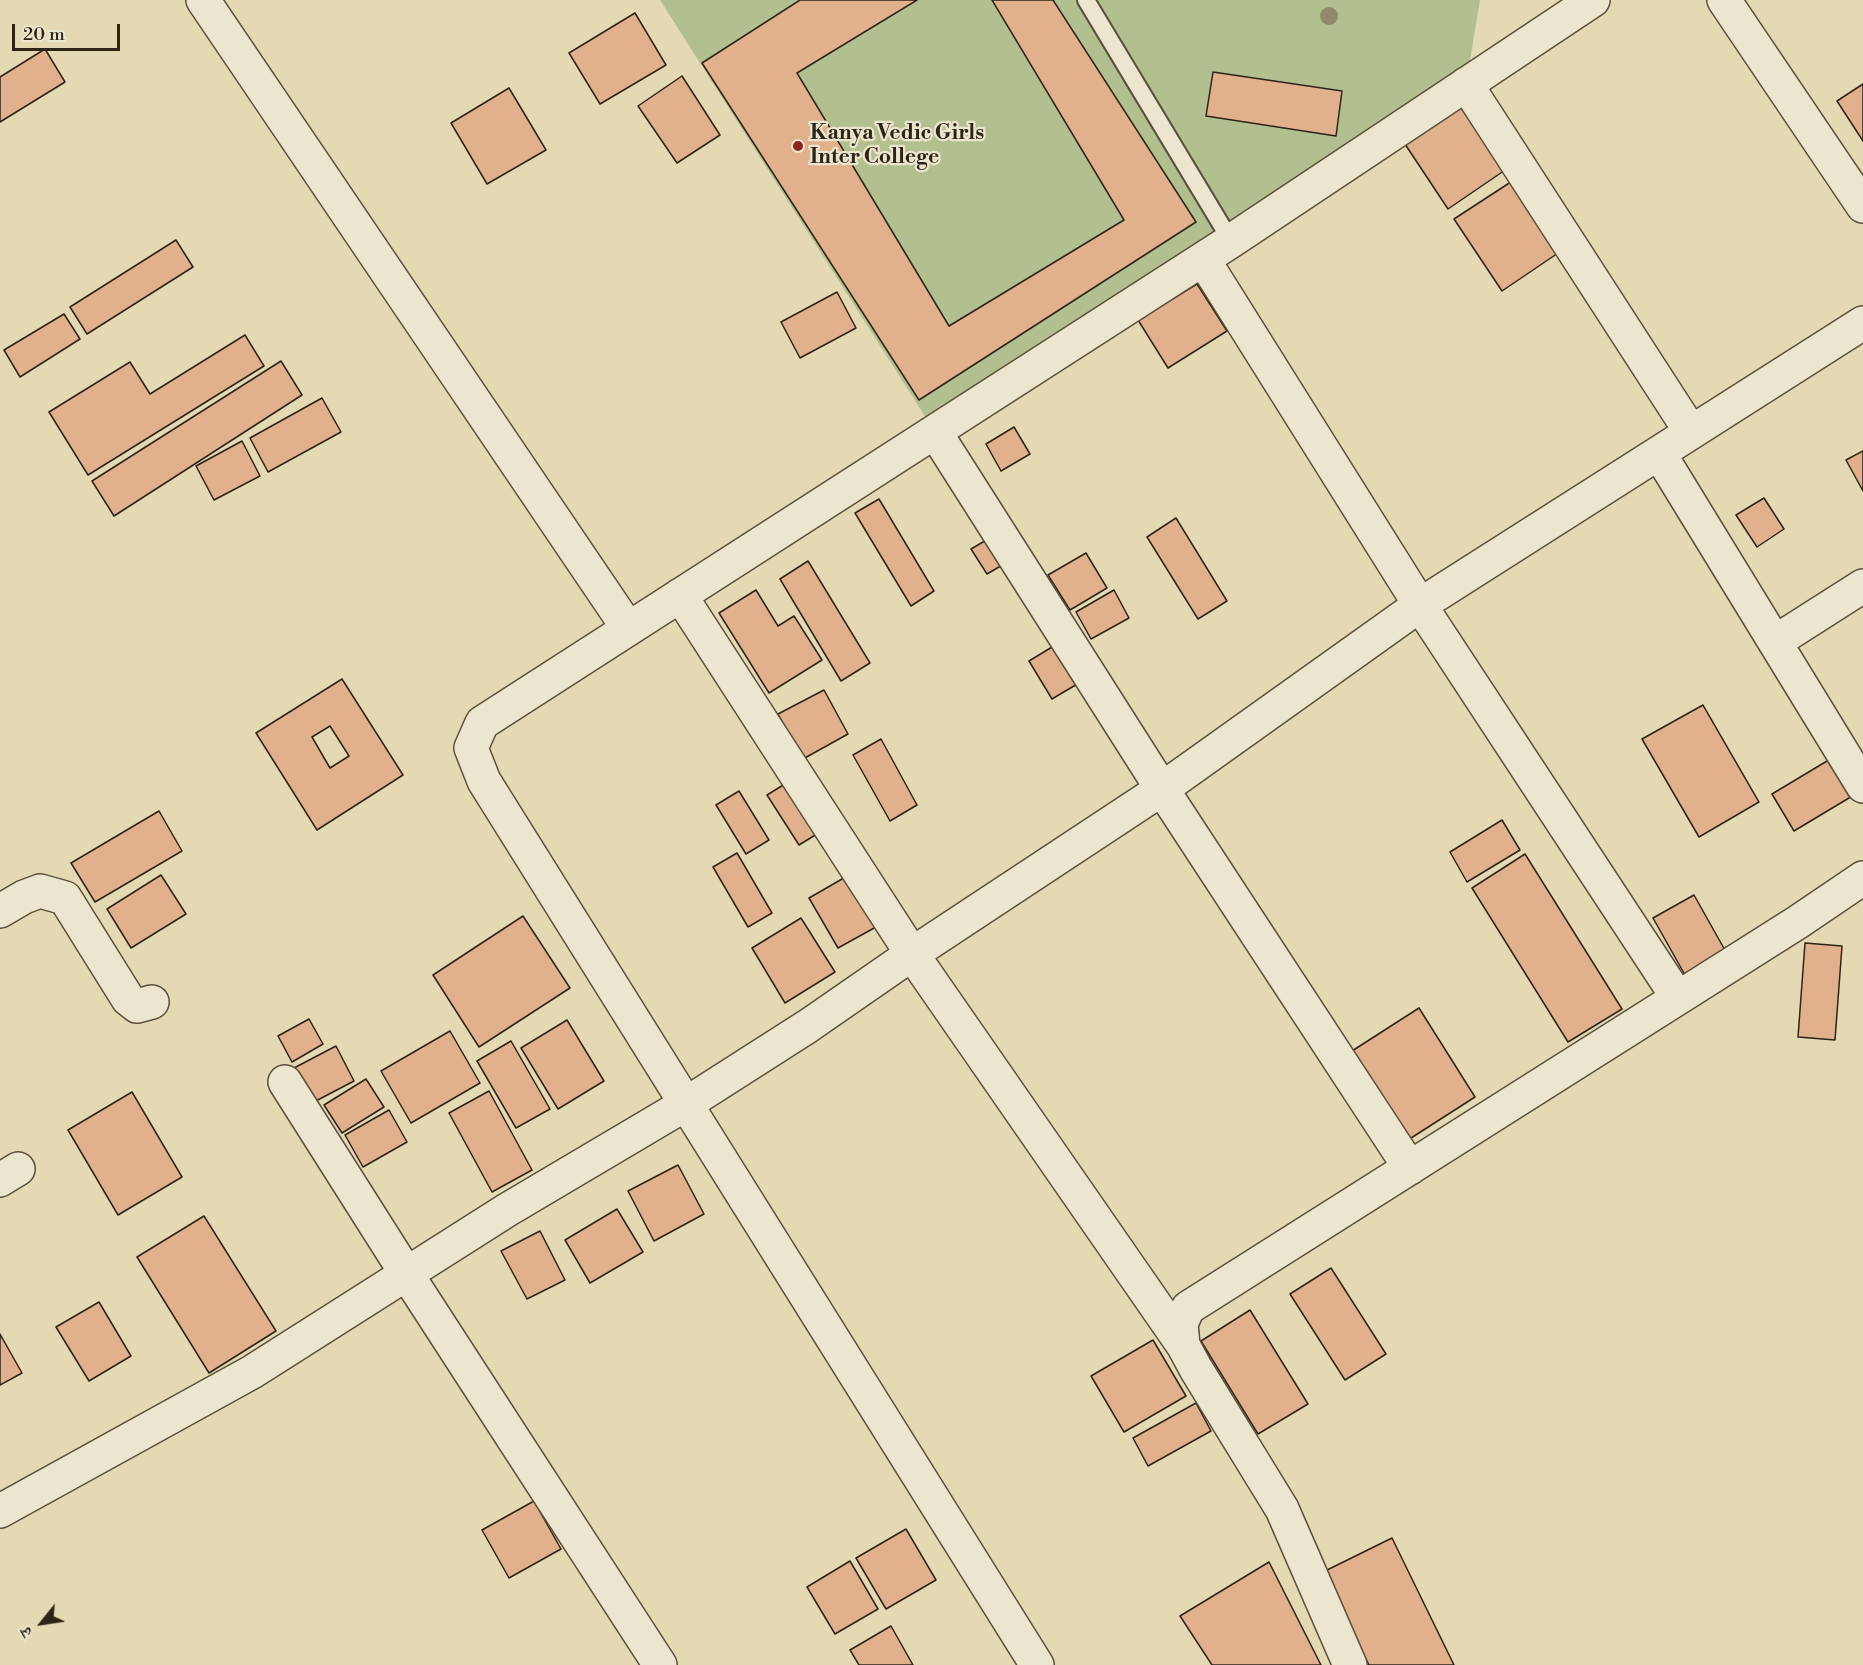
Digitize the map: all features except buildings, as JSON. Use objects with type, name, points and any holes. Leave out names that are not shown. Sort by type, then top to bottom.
[{"type":"street","points":[[203,0],[628,628]]},
{"type":"street","points":[[1037,1665],[484,781],[471,748],[482,723],[1232,241],[1593,0]]},
{"type":"street","points":[[1724,0],[1863,206]]},
{"type":"street","points":[[1466,84],[1691,432]]},
{"type":"street","points":[[1203,259],[1420,605],[1678,998]]},
{"type":"street","points":[[0,1511],[252,1371],[517,1204],[686,1104],[808,1026],[912,954],[1162,789],[1420,605],[1863,323]]},
{"type":"street","points":[[935,432],[1162,789],[1410,1168]]},
{"type":"street","points":[[1659,453],[1863,786]]},
{"type":"street","points":[[1775,642],[1863,586]]},
{"type":"street","points":[[680,595],[912,954],[1183,1345],[1282,1509],[1350,1665]]},
{"type":"street","points":[[1183,1345],[1181,1324],[1188,1308],[1798,922],[1863,878]]},
{"type":"street","points":[[0,911],[40,891],[65,898],[128,999],[138,1006],[152,1002]]},
{"type":"street","points":[[285,1082],[660,1665]]},
{"type":"lane","points":[[1086,0],[1232,241]]},
{"type":"green space","points":[[660,0],[1480,0],[1466,84],[935,432]]},
{"type":"place","name":"Kanya Vedic Girls Inter College","points":[[798,146]]}]
